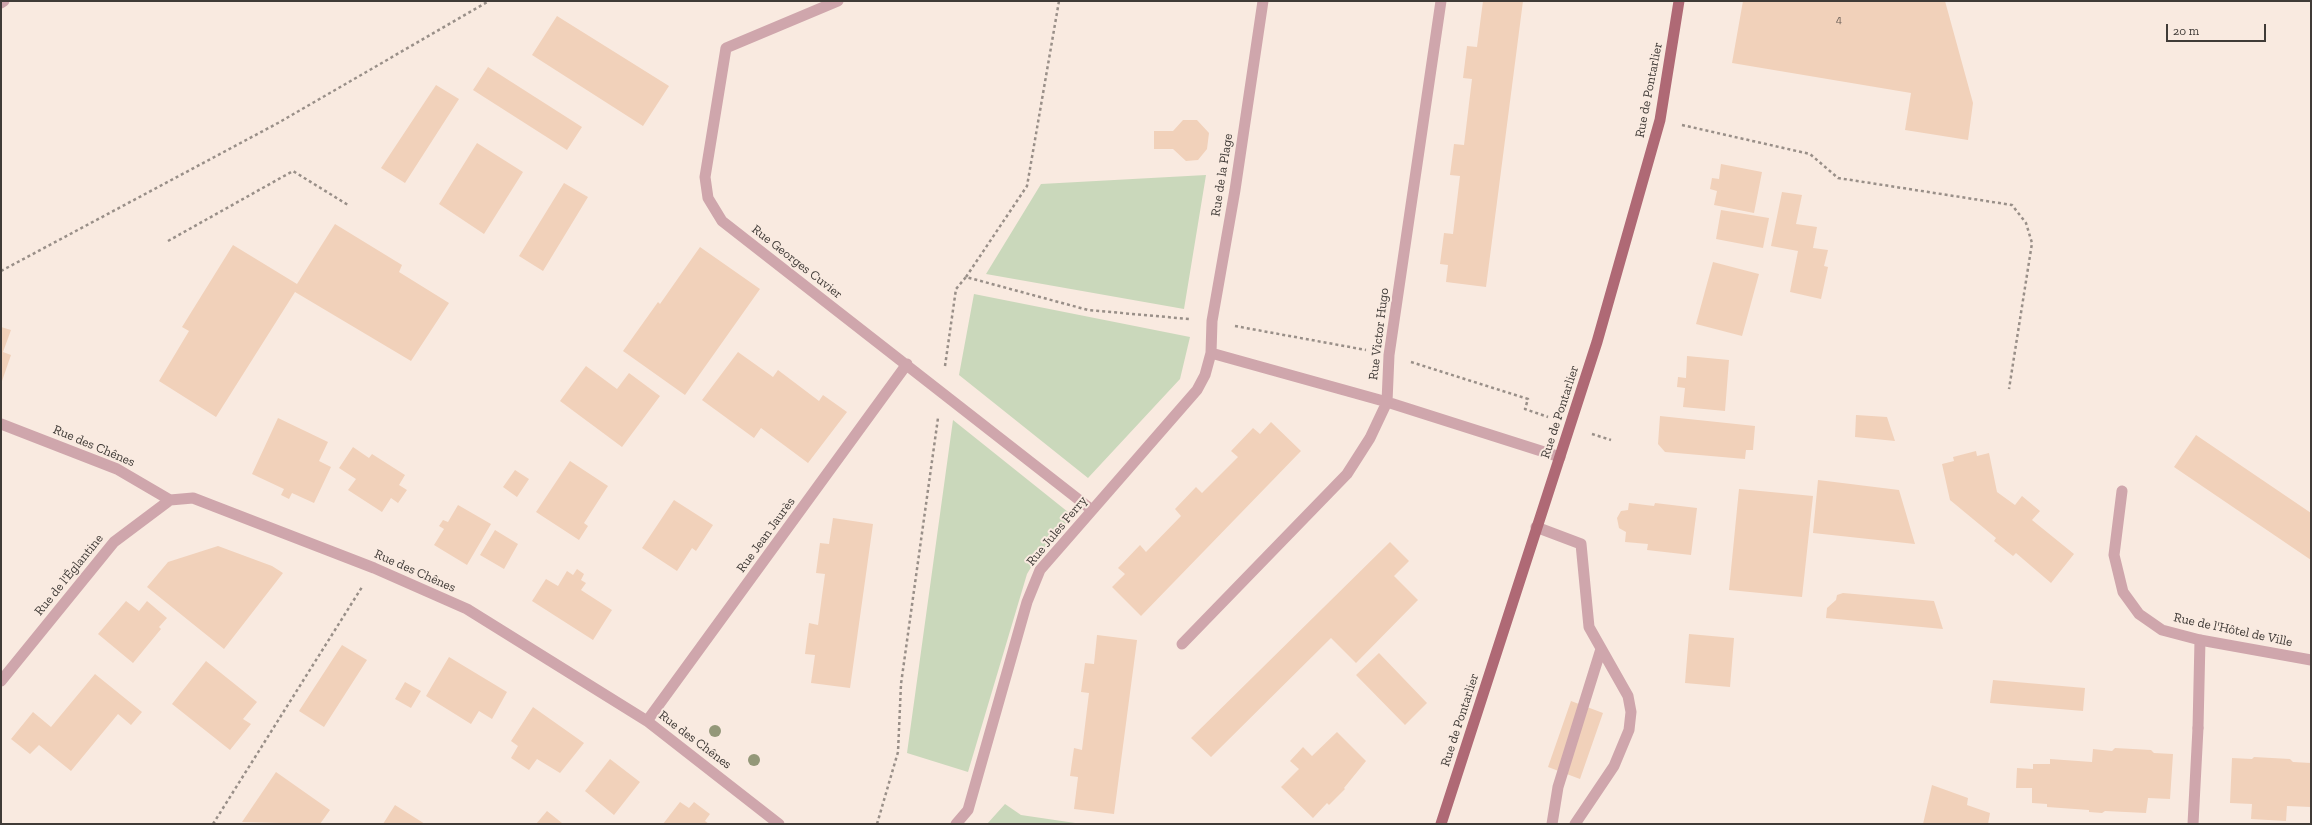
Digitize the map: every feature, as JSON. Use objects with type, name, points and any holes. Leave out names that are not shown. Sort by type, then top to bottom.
[{"type":"main road","name":"Rue de Pontarlier","points":[[1441,824],[1597,342],[1660,120],[1679,1]]},
{"type":"street","name":"Rue Georges Cuvier","points":[[838,1],[726,48],[705,176],[708,198],[722,222],[907,364],[1092,510]]},
{"type":"street","name":"Rue de la Plage","points":[[1211,353],[1212,321],[1235,190],[1263,1]]},
{"type":"street","name":"Rue Victor Hugo","points":[[1182,644],[1347,474],[1370,438],[1387,402],[1389,355],[1440,1]]},
{"type":"street","points":[[1211,353],[1387,402],[1560,457]]},
{"type":"street","name":"Rue Jules Ferry","points":[[956,824],[968,810],[1027,602],[1040,570],[1197,390],[1205,375],[1211,353]]},
{"type":"street","name":"Rue Jean Jaurès","points":[[647,721],[907,364]]},
{"type":"street","name":"Rue des Chênes","points":[[1,424],[117,469],[170,500],[193,498],[374,568],[467,609],[647,721],[779,824]]},
{"type":"street","name":"Rue de l'Hôtel de Ville","points":[[2122,492],[2114,555],[2122,592],[2139,614],[2162,630],[2200,640],[2311,660]]},
{"type":"street","name":"Rue de l'Églantine","points":[[1,681],[114,542],[170,500]]},
{"type":"street","points":[[1536,527],[1581,544],[1589,627],[1628,696],[1631,712],[1629,730],[1614,766],[1575,824]]},
{"type":"street","points":[[2194,824],[2200,640]]},
{"type":"street","points":[[1552,824],[1558,787],[1601,649]]},
{"type":"path","points":[[1,271],[278,123],[489,1]]},
{"type":"path","points":[[877,824],[898,752],[900,684],[956,289],[966,277],[1027,186],[1059,1]]},
{"type":"path","points":[[1660,120],[1810,154],[1838,178],[2012,205],[2026,223],[2032,243],[2009,389]]},
{"type":"path","points":[[168,241],[293,171],[348,205]]},
{"type":"path","points":[[966,277],[1088,310],[1212,321],[1389,355],[1528,399],[1525,409]]},
{"type":"path","points":[[213,824],[374,568]]},
{"type":"green space","points":[[1206,175],[1184,309],[986,274],[1041,184]]},
{"type":"green space","points":[[974,294],[1190,337],[1180,379],[1088,478],[959,375]]},
{"type":"green space","points":[[953,420],[1073,516],[1039,554],[1027,574],[968,772],[907,753]]},
{"type":"green space","points":[[1005,804],[1021,815],[1082,824],[987,824]]},
{"type":"building","points":[[1483,1],[1523,1],[1486,287],[1446,282],[1448,265],[1440,264],[1444,233],[1453,234],[1460,176],[1450,175],[1454,144],[1464,145],[1472,79],[1463,78],[1467,46],[1477,47]]},
{"type":"building","points":[[1743,1],[1945,1],[1973,103],[1968,140],[1905,130],[1911,93],[1732,63]]},
{"type":"building","points":[[557,16],[669,86],[643,126],[532,55]]},
{"type":"building","points":[[488,67],[582,127],[567,150],[473,90]]},
{"type":"building","points":[[436,85],[459,99],[405,183],[381,168]]},
{"type":"building","points":[[1183,120],[1197,120],[1209,133],[1207,149],[1198,160],[1186,161],[1173,149],[1154,149],[1154,131],[1173,131]]},
{"type":"building","points":[[477,143],[523,172],[484,234],[439,204]]},
{"type":"building","points":[[1721,164],[1762,172],[1754,213],[1714,205],[1717,191],[1710,189],[1712,178],[1719,179]]},
{"type":"building","points":[[564,183],[588,197],[543,271],[519,256]]},
{"type":"building","points":[[1782,192],[1802,195],[1796,224],[1817,227],[1813,248],[1828,250],[1824,266],[1828,267],[1821,299],[1790,292],[1798,251],[1771,246]]},
{"type":"building","points":[[1721,210],[1769,218],[1763,248],[1716,239]]},
{"type":"building","points":[[335,224],[402,265],[399,272],[449,303],[411,361],[295,292],[216,417],[159,381],[189,331],[182,327],[233,245],[297,284]]},
{"type":"building","points":[[700,247],[760,289],[685,395],[623,351],[658,302],[660,304]]},
{"type":"building","points":[[1713,262],[1759,274],[1742,336],[1696,324]]},
{"type":"building","points":[[1,327],[11,330],[3,352],[11,355],[1,384]]},
{"type":"building","points":[[738,352],[773,377],[778,370],[819,401],[823,395],[847,412],[808,463],[761,428],[754,438],[702,400]]},
{"type":"building","points":[[1687,356],[1729,360],[1725,411],[1683,407],[1685,388],[1677,387],[1678,377],[1686,378]]},
{"type":"building","points":[[586,366],[617,389],[629,373],[660,396],[622,447],[560,401]]},
{"type":"building","points":[[1856,415],[1887,417],[1895,441],[1855,437]]},
{"type":"building","points":[[1660,416],[1755,426],[1753,450],[1746,450],[1745,459],[1665,452],[1658,444]]},
{"type":"building","points":[[278,418],[328,442],[319,461],[331,467],[314,503],[292,493],[289,499],[281,495],[284,489],[252,474]]},
{"type":"building","points":[[1271,422],[1301,451],[1141,616],[1112,587],[1125,574],[1118,568],[1140,545],[1146,552],[1181,516],[1175,509],[1196,487],[1202,493],[1238,457],[1231,451],[1253,428],[1260,434]]},
{"type":"building","points":[[2196,435],[2311,513],[2311,560],[2174,467]]},
{"type":"building","points":[[353,447],[369,458],[372,454],[405,475],[399,485],[407,490],[398,503],[391,498],[382,512],[348,490],[356,479],[339,468]]},
{"type":"building","points":[[1976,451],[1977,456],[1989,453],[1997,492],[2015,505],[2022,496],[2040,511],[2032,520],[2074,554],[2051,583],[2016,553],[2013,556],[1994,541],[1996,538],[1950,500],[1942,464],[1954,461],[1953,457]]},
{"type":"building","points":[[570,461],[608,486],[584,523],[588,526],[579,540],[536,512]]},
{"type":"building","points":[[515,470],[529,479],[517,497],[503,487]]},
{"type":"building","points":[[1818,480],[1899,490],[1915,544],[1813,533]]},
{"type":"building","points":[[1739,489],[1813,496],[1802,597],[1729,590]]},
{"type":"building","points":[[674,500],[713,525],[696,551],[692,548],[677,571],[642,548]]},
{"type":"building","points":[[1629,503],[1654,506],[1655,503],[1697,508],[1691,555],[1647,550],[1648,544],[1625,542],[1626,532],[1619,528],[1617,518],[1621,511],[1628,510]]},
{"type":"building","points":[[458,505],[491,524],[467,565],[434,545],[444,529],[439,526],[443,520],[448,522]]},
{"type":"building","points":[[833,518],[873,524],[850,688],[811,683],[815,655],[805,654],[809,623],[818,625],[825,574],[816,573],[820,543],[829,544]]},
{"type":"building","points":[[495,530],[518,544],[504,569],[480,555]]},
{"type":"building","points":[[1390,542],[1409,561],[1394,576],[1418,600],[1356,663],[1331,638],[1211,757],[1191,738]]},
{"type":"building","points":[[218,546],[272,566],[283,573],[224,649],[147,587],[168,562]]},
{"type":"building","points":[[577,569],[584,574],[581,580],[586,583],[581,590],[612,610],[593,640],[532,601],[546,579],[558,586],[567,571],[573,575]]},
{"type":"building","points":[[1843,593],[1934,601],[1943,629],[1826,618],[1827,608],[1836,600],[1837,595]]},
{"type":"building","points":[[126,601],[139,611],[147,601],[167,618],[159,627],[161,629],[133,663],[98,634]]},
{"type":"building","points":[[1689,634],[1734,638],[1730,687],[1685,683]]},
{"type":"building","points":[[1097,635],[1137,640],[1114,814],[1074,809],[1078,777],[1070,776],[1074,748],[1082,750],[1089,693],[1081,692],[1085,663],[1094,664]]},
{"type":"building","points":[[342,645],[367,660],[324,727],[299,711]]},
{"type":"building","points":[[1379,653],[1427,703],[1405,725],[1356,675]]},
{"type":"building","points":[[449,657],[507,692],[492,719],[479,711],[471,724],[426,696]]},
{"type":"building","points":[[206,661],[257,702],[243,719],[251,724],[230,750],[172,704]]},
{"type":"building","points":[[95,674],[142,712],[131,725],[118,714],[71,771],[39,745],[30,754],[11,739],[33,712],[51,727]]},
{"type":"building","points":[[1993,680],[2085,688],[2083,711],[1990,703]]},
{"type":"building","points":[[405,682],[421,691],[411,708],[395,699]]},
{"type":"building","points":[[1571,701],[1603,713],[1580,779],[1548,767]]},
{"type":"building","points":[[533,707],[584,743],[560,773],[537,759],[529,770],[511,758],[518,746],[511,741]]},
{"type":"building","points":[[1337,732],[1366,761],[1344,788],[1345,789],[1329,805],[1327,803],[1313,818],[1281,787],[1299,769],[1290,761],[1303,747],[1312,756]]},
{"type":"building","points":[[2115,748],[2151,750],[2154,753],[2173,754],[2170,799],[2148,798],[2146,813],[2105,811],[2102,813],[2089,812],[2089,810],[2047,807],[2047,804],[2032,803],[2032,788],[2016,788],[2017,768],[2033,769],[2033,764],[2050,764],[2050,759],[2092,762],[2093,749],[2112,751]]},
{"type":"building","points":[[2254,757],[2290,759],[2293,762],[2311,763],[2311,807],[2287,806],[2286,821],[2251,819],[2252,804],[2230,803],[2232,758],[2252,759]]},
{"type":"building","points":[[610,759],[640,782],[614,815],[585,791]]},
{"type":"building","points":[[276,772],[330,810],[320,824],[242,822]]},
{"type":"building","points":[[1932,785],[1968,798],[1967,805],[1990,813],[1988,824],[1923,824]]},
{"type":"building","points":[[680,802],[689,808],[694,802],[710,814],[705,821],[709,824],[663,824]]},
{"type":"building","points":[[395,805],[425,824],[383,824]]},
{"type":"building","points":[[547,811],[562,823],[562,824],[536,824]]}]
